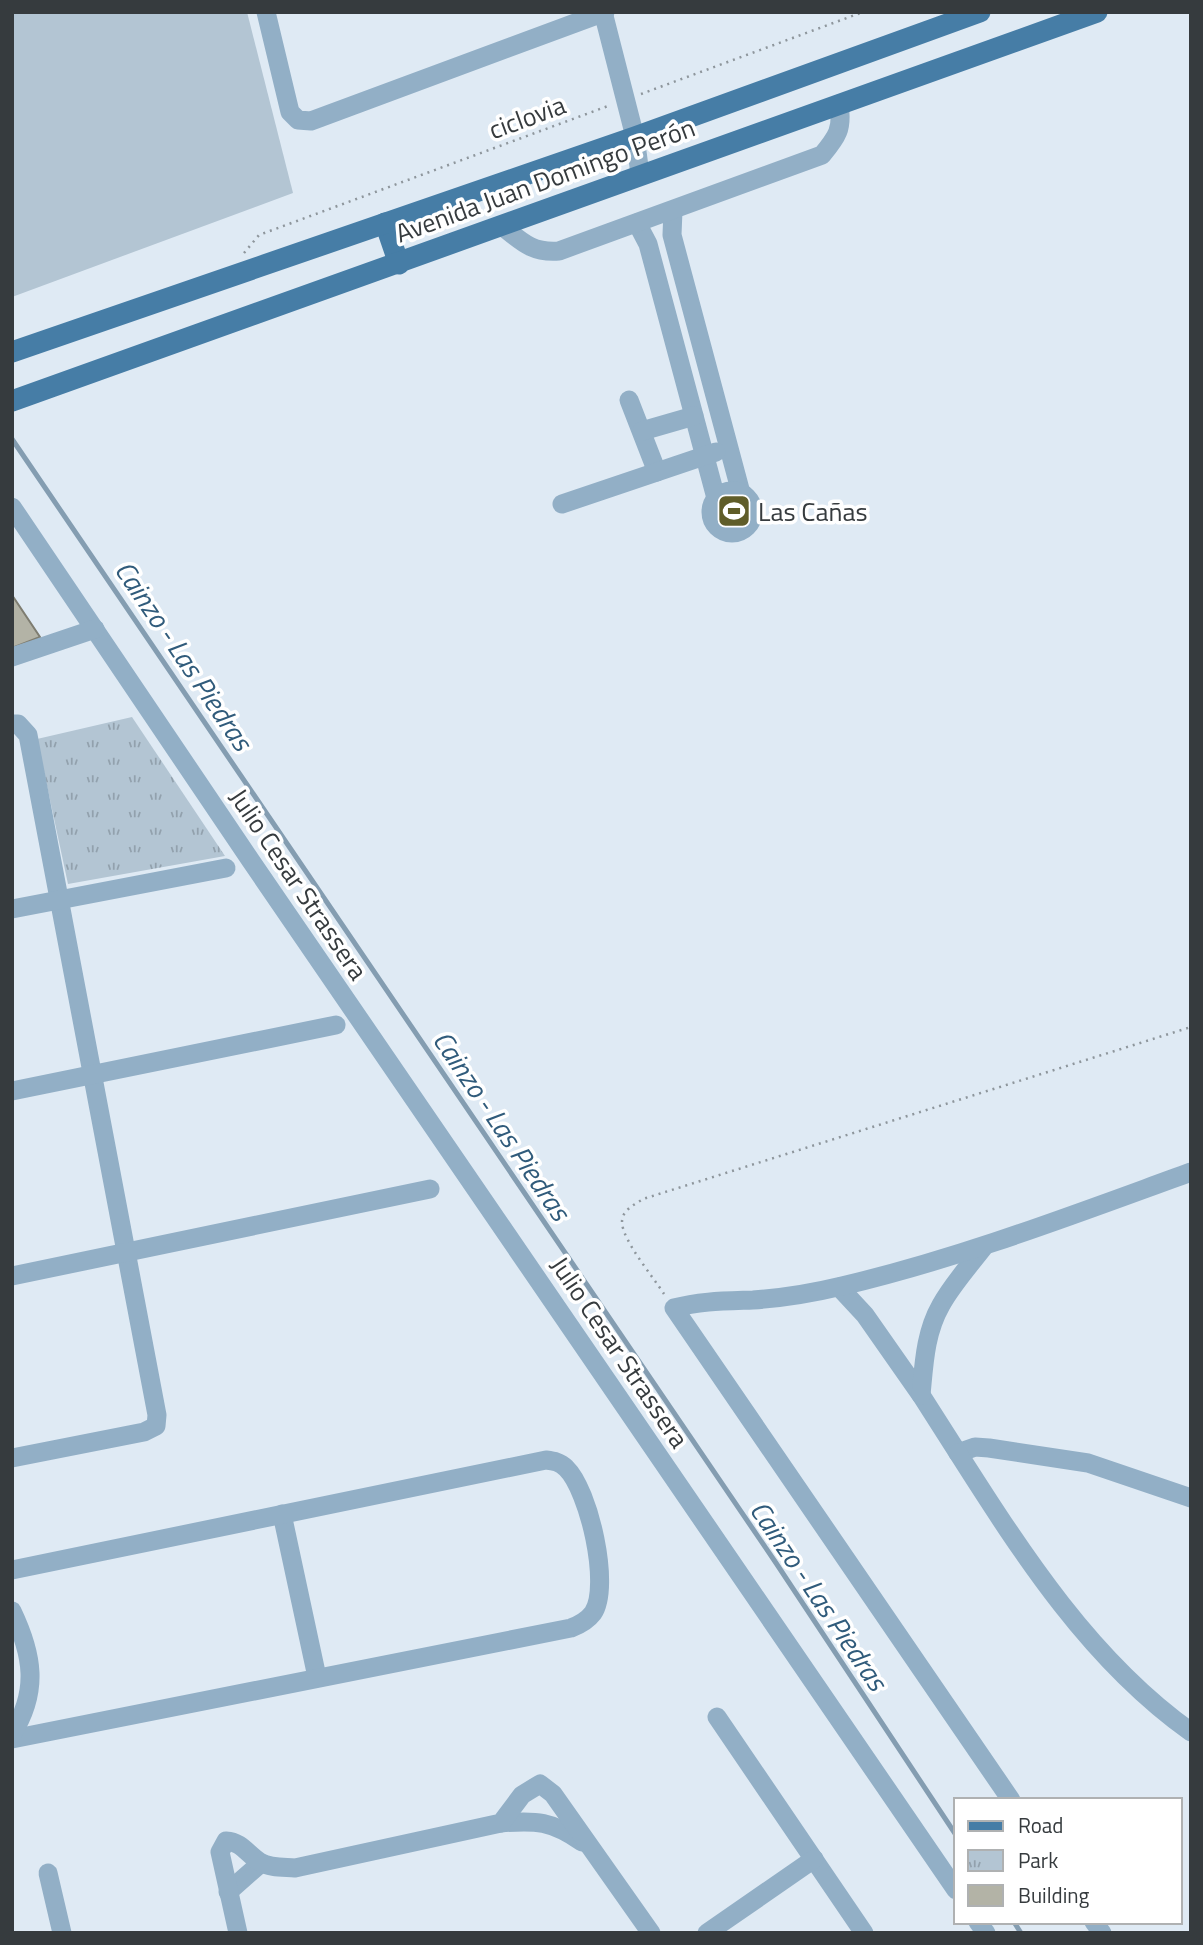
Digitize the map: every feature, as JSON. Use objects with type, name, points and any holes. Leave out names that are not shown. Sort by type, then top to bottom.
[{"type":"main road","name":"Avenida Juan Domingo Perón","points":[[12,352],[635,137],[980,12]]},
{"type":"main road","name":"Avenida Juan Domingo Perón","points":[[16,399],[1097,12]]},
{"type":"main road","points":[[385,223],[399,264]]},
{"type":"street","points":[[266,12],[290,112],[298,120],[311,121],[603,12],[635,137],[640,174]]},
{"type":"street","points":[[502,226],[525,244],[543,252],[559,251],[673,210],[822,155],[838,137],[841,117],[839,104]]},
{"type":"street","points":[[673,210],[672,234],[741,493]]},
{"type":"street","points":[[637,223],[648,244],[716,498],[711,511],[712,518],[720,529],[734,533],[746,527],[753,515],[751,502],[741,493],[727,491],[716,498]]},
{"type":"street","points":[[687,389],[712,382]]},
{"type":"street","points":[[629,400],[657,472]]},
{"type":"street","points":[[642,431],[694,416]]},
{"type":"street","points":[[562,504],[730,446]]},
{"type":"street","name":"Julio Cesar Strassera","points":[[12,507],[954,1887]]},
{"type":"street","points":[[12,657],[95,629]]},
{"type":"street","points":[[12,724],[18,724],[28,735],[158,1415],[156,1426],[144,1432],[12,1458]]},
{"type":"street","points":[[12,909],[226,868]]},
{"type":"street","points":[[12,1091],[336,1025]]},
{"type":"street","points":[[1009,1798],[674,1308],[695,1302],[783,1297],[839,1287],[983,1248],[1191,1172]]},
{"type":"street","points":[[12,1276],[430,1189]]},
{"type":"street","points":[[921,1395],[930,1331],[941,1305],[983,1248]]},
{"type":"street","points":[[839,1287],[865,1315],[921,1395],[1004,1524],[1072,1619],[1117,1668],[1167,1715],[1191,1732]]},
{"type":"street","points":[[958,1453],[975,1447],[989,1448],[1088,1463],[1191,1498]]},
{"type":"street","points":[[12,1570],[546,1460],[558,1462],[568,1469],[583,1498],[592,1522],[597,1548],[599,1599],[593,1612],[583,1623],[571,1628],[12,1737]]},
{"type":"street","points":[[282,1514],[317,1677]]},
{"type":"street","points":[[12,1611],[27,1645],[30,1695],[12,1737]]},
{"type":"street","points":[[717,1717],[864,1933]]},
{"type":"street","points":[[501,1823],[522,1795],[540,1784],[553,1794],[651,1933]]},
{"type":"street","points":[[238,1933],[220,1853],[226,1841],[236,1842],[261,1863],[295,1868],[501,1823],[533,1820],[566,1830],[588,1846]]},
{"type":"street","points":[[707,1933],[814,1859]]},
{"type":"street","points":[[228,1892],[261,1863]]},
{"type":"street","points":[[48,1872],[62,1933]]},
{"type":"path","name":"ciclovia","points":[[221,279],[259,235],[863,12]]},
{"type":"path","points":[[674,1308],[627,1239],[622,1222],[627,1209],[643,1199],[1191,1027]]},
{"type":"green space","points":[[12,12],[247,12],[293,193],[12,297]]},
{"type":"green space","points":[[132,717],[225,856],[68,884],[37,739]]},
{"type":"building","points":[[12,595],[40,637],[12,648]]},
{"type":"waterway","name":"Cainzo - Las Piedras","points":[[12,439],[776,1563],[954,1832]]},
{"type":"waterway","name":"Cainzo - Las Piedras","points":[[1015,1924],[1021,1933]]},
{"type":"place","name":"Las Cañas","points":[[734,511]]}]
